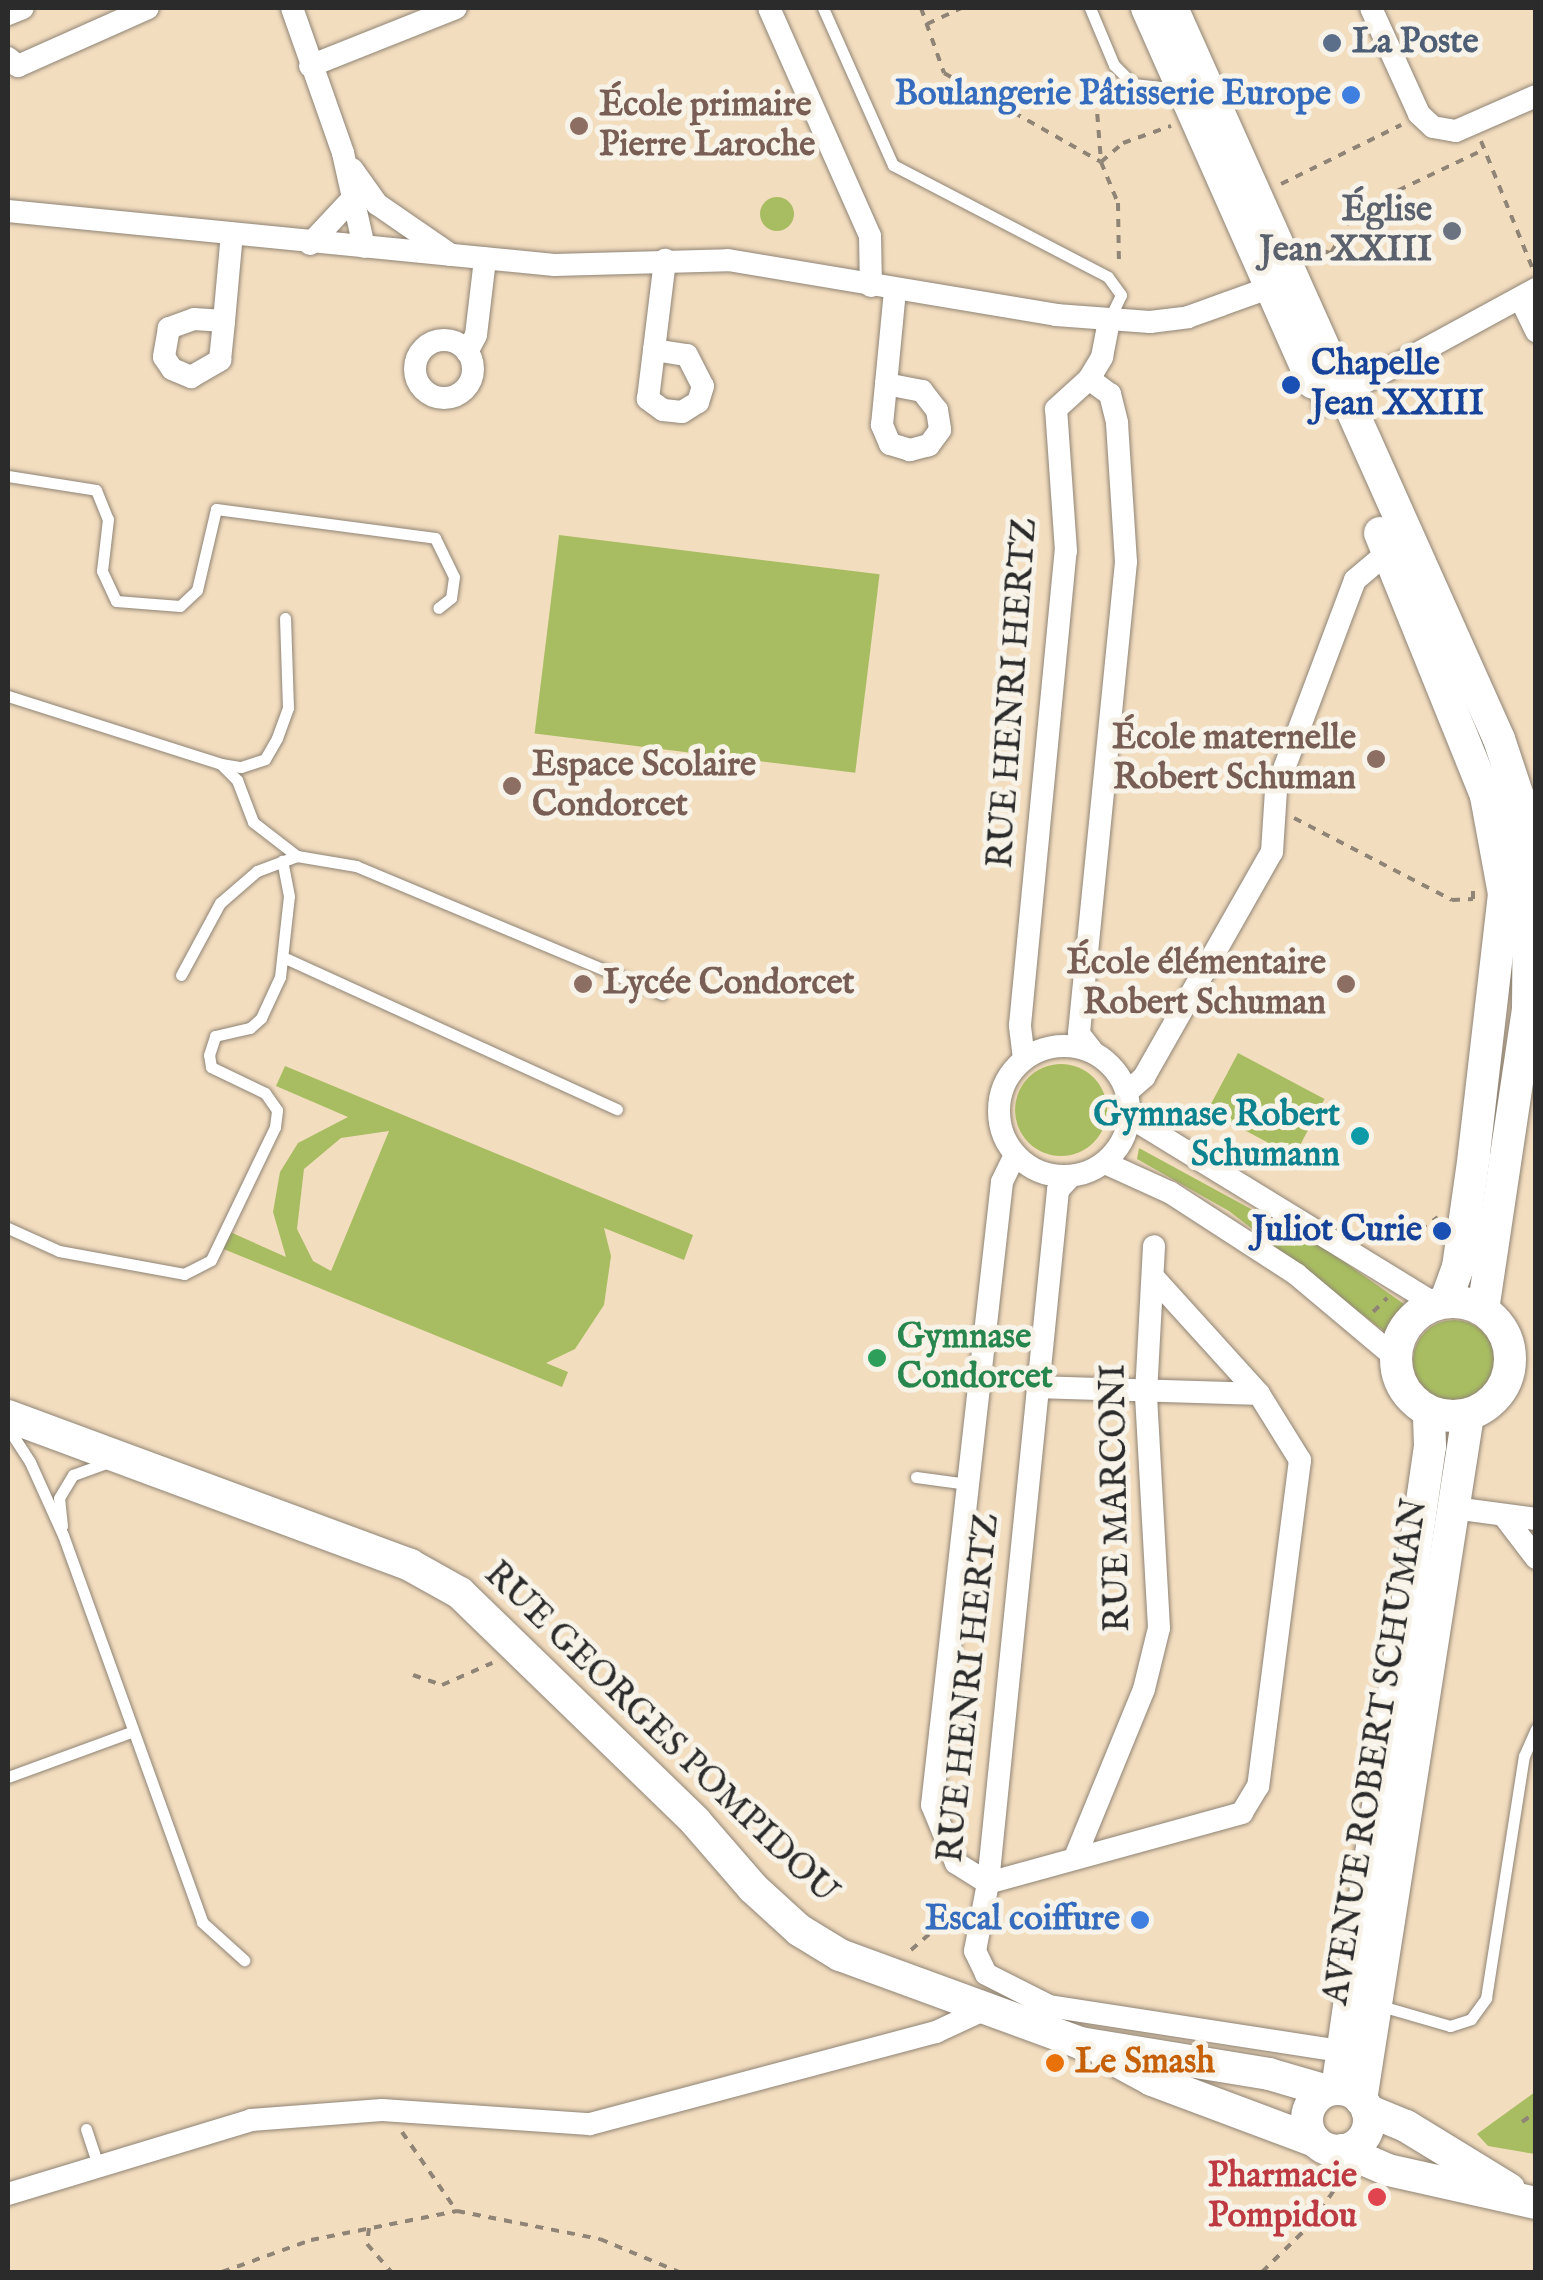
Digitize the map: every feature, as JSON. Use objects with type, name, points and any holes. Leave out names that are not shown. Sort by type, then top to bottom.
[{"type":"main road","points":[[1147,8],[1188,103],[1281,284],[1332,401],[1498,739],[1520,815],[1536,852]]},
{"type":"main road","points":[[1172,8],[1278,245],[1281,284]]},
{"type":"main road","points":[[1332,401],[1486,796],[1532,954],[1532,1002],[1482,1309]]},
{"type":"main road","points":[[1440,1303],[1482,1309],[1506,1336],[1510,1369],[1496,1398],[1468,1415],[1429,1412],[1404,1390],[1396,1358],[1407,1325],[1440,1303],[1458,1268],[1520,815]]},
{"type":"main road","name":"AVENUE ROBERT SCHUMAN","points":[[1348,2097],[1343,2018],[1430,1446],[1429,1412]]},
{"type":"main road","name":"AVENUE ROBERT SCHUMAN","points":[[1348,2097],[1379,2006],[1468,1415]]},
{"type":"main road","name":"RUE GEORGES POMPIDOU","points":[[8,1416],[410,1564],[460,1593],[800,1930],[840,1955],[980,2011],[1045,2018],[1152,2080],[1337,2150],[1533,2203]]},
{"type":"main road","points":[[1268,2074],[1296,2074],[1327,2050],[1343,2018]]},
{"type":"main road","name":"RUE GEORGES POMPIDOU","points":[[1084,2044],[1268,2074],[1348,2097],[1406,2126],[1533,2203]]},
{"type":"main road","points":[[1348,2097],[1364,2136],[1337,2150],[1309,2108],[1348,2097]]},
{"type":"street","points":[[8,14],[23,8]]},
{"type":"street","points":[[8,58],[18,66],[148,8]]},
{"type":"street","points":[[292,8],[342,153],[364,248]]},
{"type":"street","points":[[310,66],[418,15],[456,8]]},
{"type":"street","points":[[770,8],[870,236],[871,286]]},
{"type":"street","points":[[1371,8],[1419,114],[1433,127],[1456,131],[1536,96]]},
{"type":"street","points":[[342,153],[377,204],[454,257]]},
{"type":"street","points":[[310,244],[353,198]]},
{"type":"street","points":[[8,211],[485,260],[750,263],[895,290],[1108,320],[1172,321],[1281,284]]},
{"type":"street","points":[[224,320],[232,233]]},
{"type":"street","points":[[467,352],[476,335],[485,260]]},
{"type":"street","points":[[654,350],[665,260]]},
{"type":"street","points":[[886,384],[895,290]]},
{"type":"street","points":[[1332,401],[1528,294],[1536,330]]},
{"type":"street","points":[[1093,1052],[1057,1046],[1024,1060],[1005,1083],[999,1113],[1015,1155],[1031,1168],[1070,1177],[1105,1163],[1122,1143],[1130,1118],[1127,1092],[1079,1034],[1126,562],[1117,423],[1110,394],[1090,379],[1102,357],[1108,320]]},
{"type":"street","name":"RUE HENRI HERTZ","points":[[1024,1060],[1020,1024],[1066,551],[1056,409],[1090,379]]},
{"type":"street","points":[[1127,1092],[1144,1077],[1272,852],[1276,790],[1354,580],[1388,552]]},
{"type":"street","points":[[1130,1118],[1440,1303]]},
{"type":"street","name":"RUE HENRI HERTZ","points":[[1015,1155],[1002,1182],[932,1806],[956,1863],[988,1883],[1058,1190],[1070,1177]]},
{"type":"street","points":[[1105,1163],[1171,1194],[1296,1274],[1396,1358]]},
{"type":"street","name":"RUE MARCONI","points":[[1076,1854],[1144,1690],[1159,1628],[1146,1394],[1154,1246]]},
{"type":"street","points":[[1154,1278],[1259,1394],[1295,1448],[1302,1472],[1252,1803],[1242,1813],[1174,1834],[1076,1854],[988,1883],[975,1952],[986,1974],[1045,2018],[1080,2010],[1327,2050]]},
{"type":"street","points":[[1037,1387],[1146,1394],[1259,1394]]},
{"type":"street","points":[[1454,1508],[1536,1519]]},
{"type":"street","points":[[1504,1516],[1536,1558]]},
{"type":"street","points":[[1080,2010],[1084,2044]]},
{"type":"street","points":[[8,2194],[251,2120],[382,2110],[590,2124],[918,2037],[980,2011]]},
{"type":"lane","points":[[823,8],[893,165],[1114,286],[1121,295],[1108,320]]},
{"type":"lane","points":[[1090,8],[1114,65],[1134,84],[1188,103]]},
{"type":"lane","points":[[8,476],[96,490],[108,518],[102,571],[106,592],[131,605],[180,606],[197,590],[216,510],[435,538],[454,577],[451,598],[438,608]]},
{"type":"lane","points":[[8,696],[241,767],[265,759],[288,708],[285,618]]},
{"type":"lane","points":[[221,764],[237,780],[253,822],[297,856]]},
{"type":"lane","points":[[181,975],[220,903],[258,871],[297,856],[356,866],[662,994]]},
{"type":"lane","points":[[8,1228],[59,1251],[184,1274],[211,1260],[277,1110],[265,1093],[211,1067],[210,1045],[216,1036],[250,1028],[261,1018],[283,957],[289,896],[282,861]]},
{"type":"lane","points":[[283,957],[617,1108]]},
{"type":"lane","points":[[8,1428],[30,1462],[62,1536],[202,1922],[244,1960]]},
{"type":"lane","points":[[62,1536],[59,1498],[73,1475],[127,1459]]},
{"type":"lane","points":[[916,1477],[968,1484]]},
{"type":"lane","points":[[1379,2006],[1450,2026],[1471,2019],[1486,1998],[1524,1756],[1536,1729]]},
{"type":"lane","points":[[8,1776],[131,1732]]},
{"type":"lane","points":[[86,2128],[99,2168]]},
{"type":"path","points":[[921,8],[944,74],[1101,162]]},
{"type":"path","points":[[926,24],[962,8]]},
{"type":"path","points":[[1114,65],[1096,98],[1101,162],[1118,203],[1114,286]]},
{"type":"path","points":[[1101,162],[1123,142],[1188,103]]},
{"type":"path","points":[[1278,194],[1281,182],[1419,114]]},
{"type":"path","points":[[1474,123],[1536,275]]},
{"type":"path","points":[[1278,245],[1331,253],[1355,211],[1485,150]]},
{"type":"path","points":[[1274,817],[1300,818],[1452,900],[1473,899],[1474,877],[1512,889]]},
{"type":"path","points":[[1379,1248],[1363,1236],[1420,1230],[1445,1204]]},
{"type":"path","points":[[412,1675],[442,1684],[498,1661]]},
{"type":"path","points":[[908,1953],[941,1924]]},
{"type":"path","points":[[382,2110],[424,2157],[457,2211]]},
{"type":"path","points":[[1522,2122],[1536,2112]]},
{"type":"path","points":[[1262,2272],[1311,2224],[1337,2150]]},
{"type":"path","points":[[222,2272],[248,2259],[368,2228],[457,2211],[600,2239],[678,2272]]},
{"type":"path","points":[[368,2228],[367,2244],[391,2272]]},
{"type":"green space","points":[[777,197],[789,202],[794,214],[789,226],[777,231],[765,226],[760,214],[765,202]]},
{"type":"green space","points":[[559,535],[880,574],[855,773],[535,734]]},
{"type":"green space","points":[[1238,1053],[1325,1099],[1294,1156],[1207,1110]]},
{"type":"green space","points":[[1061,1064],[1079,1067],[1094,1077],[1104,1092],[1104,1128],[1094,1143],[1079,1153],[1061,1156],[1043,1153],[1028,1143],[1018,1128],[1015,1110],[1018,1092],[1028,1077],[1043,1067]]},
{"type":"green space","points":[[285,1066],[693,1235],[684,1260],[604,1228],[611,1256],[604,1305],[575,1349],[546,1363],[568,1372],[562,1387],[221,1248],[228,1231],[286,1257],[273,1212],[280,1172],[298,1143],[348,1117],[276,1086]],"holes":[[[389,1131],[331,1271],[313,1261],[297,1229],[304,1169],[341,1138]]]},
{"type":"green space","points":[[1139,1148],[1330,1252],[1404,1304],[1385,1332],[1229,1211],[1137,1159]]},
{"type":"green space","points":[[1454,1320],[1470,1323],[1483,1332],[1492,1345],[1492,1377],[1483,1390],[1470,1399],[1454,1402],[1438,1399],[1425,1390],[1416,1377],[1413,1361],[1416,1345],[1425,1332],[1438,1323]]},
{"type":"green space","points":[[1535,2092],[1535,2154],[1488,2146],[1477,2134]]},
{"type":"place","name":"La Poste","points":[[1332,43]]},
{"type":"place","name":"Boulangerie Pâtisserie Europe","points":[[1351,95]]},
{"type":"place","name":"École primaire Pierre Laroche","points":[[579,126]]},
{"type":"place","name":"Église Jean XXIII","points":[[1452,231]]},
{"type":"place","name":"Chapelle Jean XXIII","points":[[1291,385]]},
{"type":"place","name":"École maternelle Robert Schuman","points":[[1376,759]]},
{"type":"place","name":"Espace Scolaire Condorcet","points":[[512,786]]},
{"type":"place","name":"Lycée Condorcet","points":[[583,984]]},
{"type":"place","name":"École élémentaire Robert Schuman","points":[[1346,984]]},
{"type":"place","name":"Gymnase Robert Schumann","points":[[1360,1136]]},
{"type":"place","name":"Juliot Curie","points":[[1442,1231]]},
{"type":"place","name":"Gymnase Condorcet","points":[[877,1358]]},
{"type":"place","name":"Escal coiffure","points":[[1140,1920]]},
{"type":"place","name":"Le Smash","points":[[1055,2063]]},
{"type":"place","name":"Pharmacie Pompidou","points":[[1377,2197]]}]
